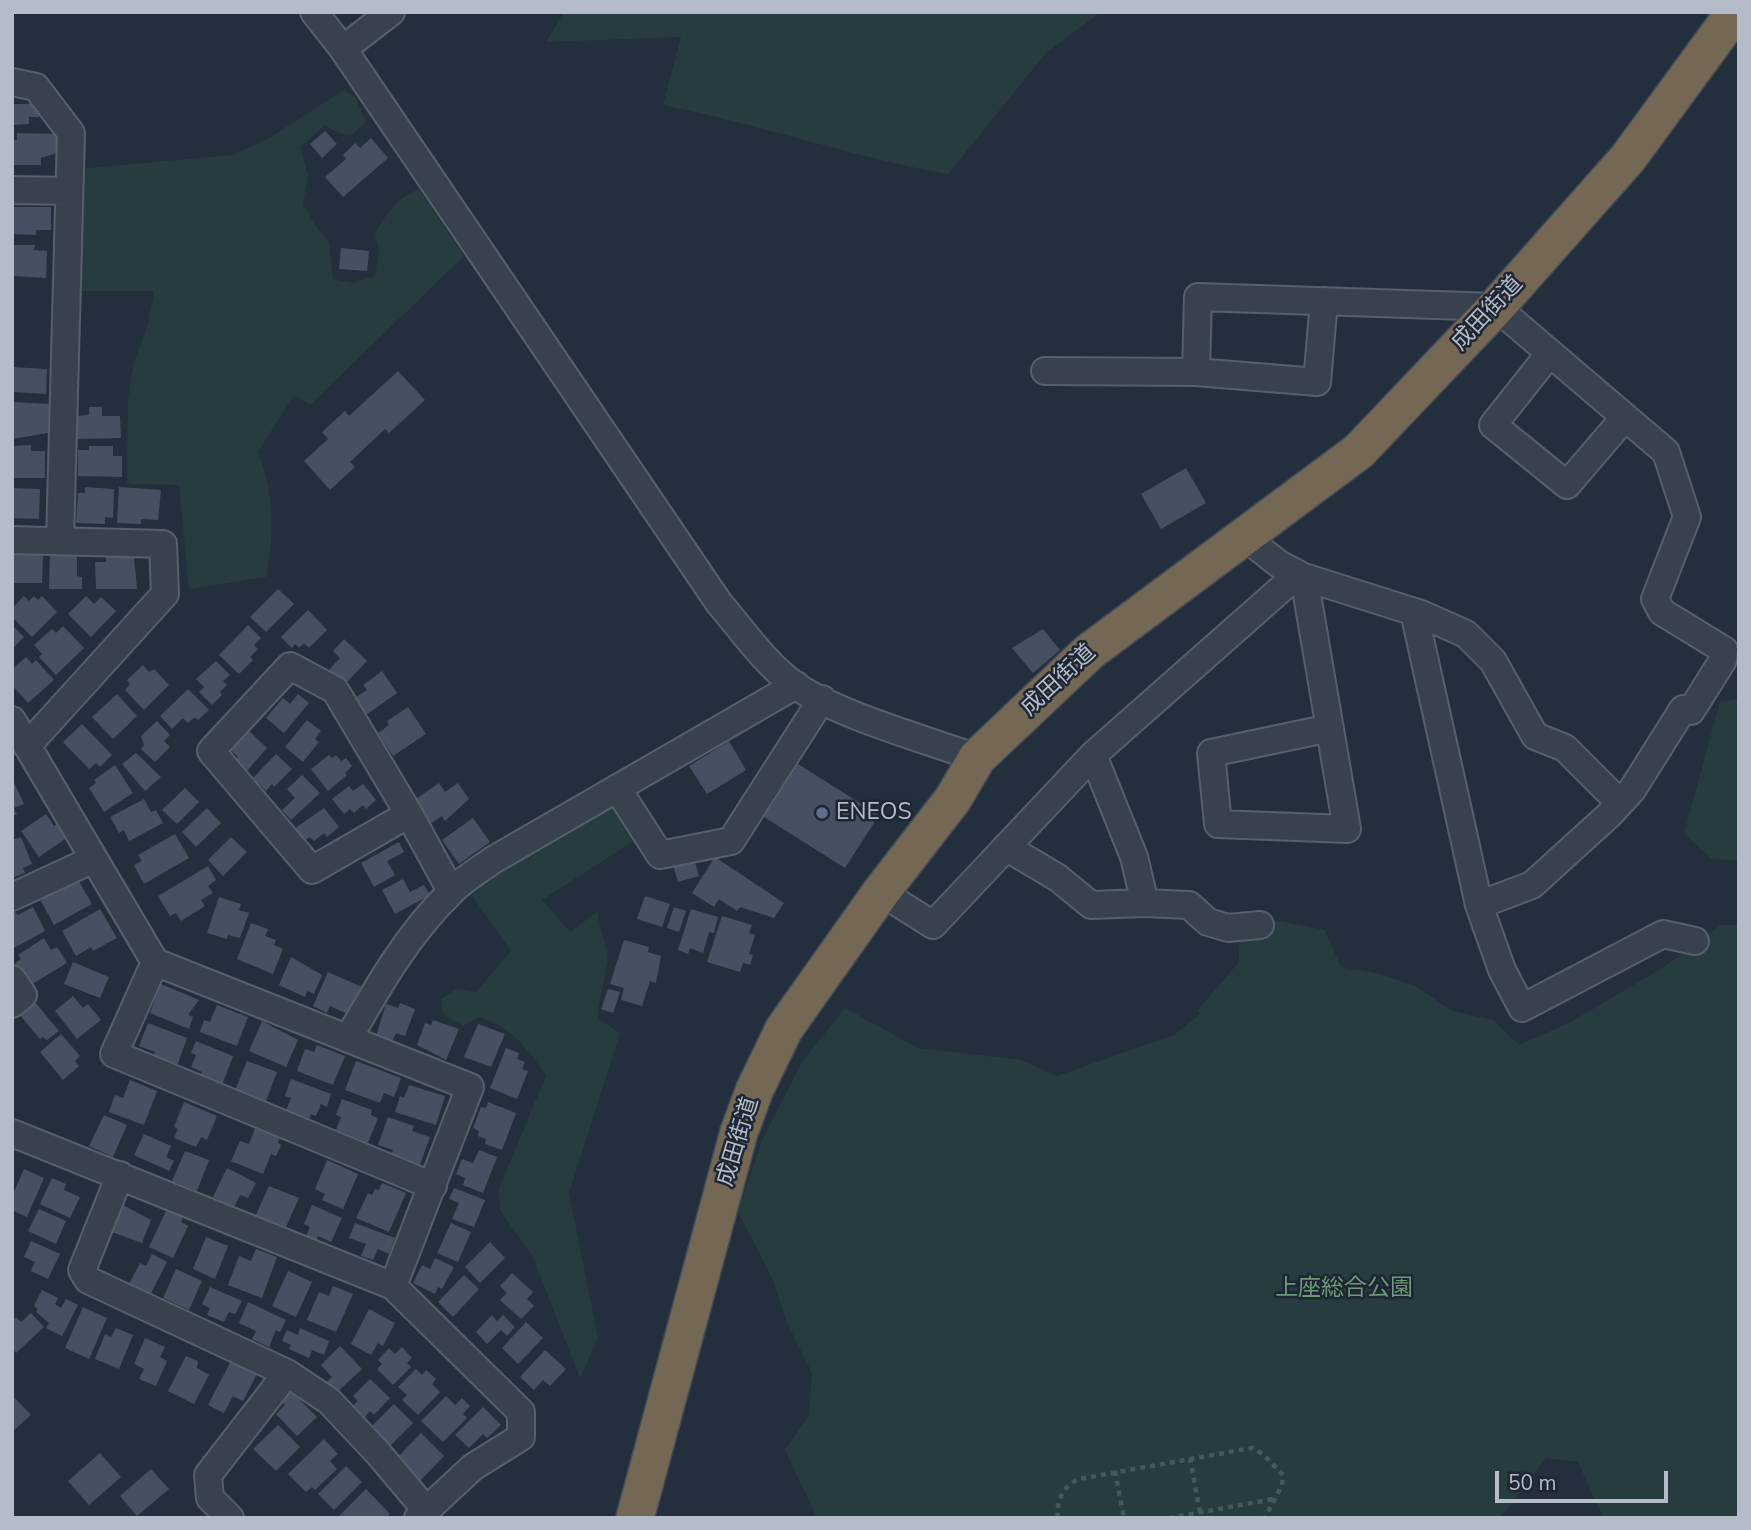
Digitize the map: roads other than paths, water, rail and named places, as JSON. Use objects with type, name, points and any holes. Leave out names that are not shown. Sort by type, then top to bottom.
[{"type":"highway","name":"成田街道","points":[[635,1518],[739,1132],[755,1089],[784,1029],[881,892],[953,799],[977,758],[1089,652],[1173,586],[1246,538],[1359,451],[1496,307],[1628,158],[1735,12]]},
{"type":"street","points":[[314,12],[343,50],[719,603],[754,644],[796,685],[822,699],[977,758]]},
{"type":"street","points":[[343,50],[391,12]]},
{"type":"street","points":[[12,82],[36,87],[71,132],[60,541]]},
{"type":"street","points":[[12,190],[68,191]]},
{"type":"street","points":[[1196,372],[1198,298],[1496,307],[1666,452],[1687,517],[1655,599],[1662,612],[1724,650],[1723,660],[1691,711],[1684,709],[1620,803],[1532,885],[1479,905]]},
{"type":"street","points":[[1045,371],[1196,372],[1317,382],[1324,302]]},
{"type":"street","points":[[1550,353],[1493,425],[1567,485],[1625,417]]},
{"type":"street","points":[[1246,538],[1279,564],[1301,576],[1414,612],[1466,634],[1493,661],[1535,736],[1565,748],[1620,803]]},
{"type":"street","points":[[12,540],[163,544],[165,594],[27,746]]},
{"type":"street","points":[[1301,576],[1330,728],[1347,830],[1218,824],[1211,753],[1330,728]]},
{"type":"street","points":[[881,892],[933,925],[1093,755],[1301,576]]},
{"type":"street","points":[[1414,612],[1479,905],[1502,970],[1521,1008],[1663,934],[1695,941]]},
{"type":"street","points":[[409,814],[312,870],[211,751],[290,666],[335,690],[409,814],[451,891]]},
{"type":"street","points":[[348,1039],[381,981],[412,937],[451,891],[493,860],[796,685]]},
{"type":"street","points":[[617,788],[660,855],[731,841],[822,699]]},
{"type":"street","points":[[12,720],[155,962],[470,1087],[394,1286]]},
{"type":"street","points":[[1093,755],[1134,857],[1145,903]]},
{"type":"street","points":[[1006,847],[1058,878],[1091,905],[1188,905],[1208,922],[1228,929],[1260,925]]},
{"type":"street","points":[[12,898],[94,859]]},
{"type":"street","points":[[155,962],[114,1054],[433,1186]]},
{"type":"street","points":[[12,979],[23,995],[12,1004]]},
{"type":"street","points":[[12,1133],[120,1175],[394,1286],[521,1412],[521,1437],[473,1467],[422,1514],[378,1452],[329,1401],[287,1373],[88,1280],[82,1270],[120,1175]]},
{"type":"street","points":[[230,1518],[210,1498],[208,1475],[287,1373]]},
{"type":"place","name":"ENEOS","points":[[822,813]]},
{"type":"park label","name":"上座総合公園","points":[[1344,1289]]}]
